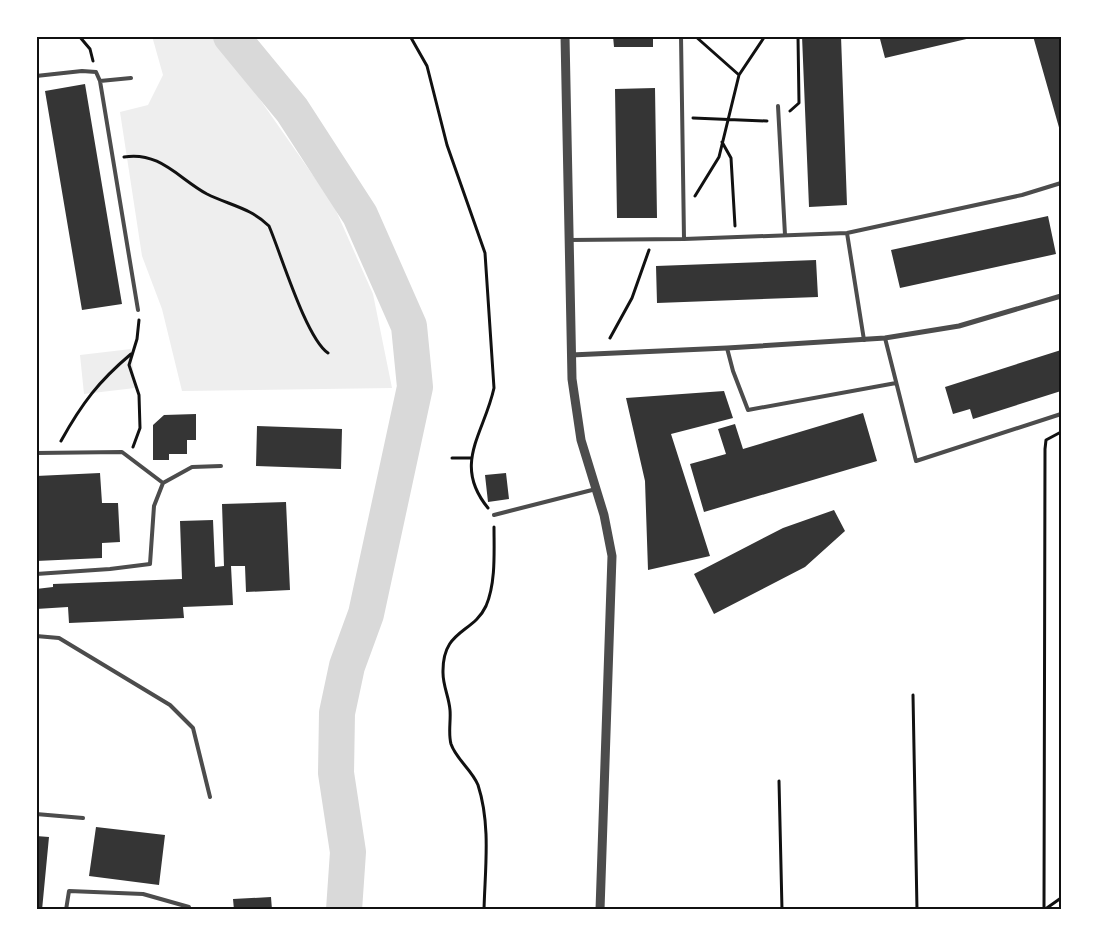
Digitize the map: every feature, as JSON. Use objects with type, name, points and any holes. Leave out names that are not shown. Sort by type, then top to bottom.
[{"type":"street","points":[[565,36],[571,355],[578,421],[604,515],[612,556],[600,910]]},
{"type":"street","points":[[571,355],[885,338],[959,326],[1061,296]]},
{"type":"lane","points":[[680,36],[684,239]]},
{"type":"lane","points":[[36,76],[82,71],[96,72],[100,81],[138,310]]},
{"type":"lane","points":[[100,81],[131,78]]},
{"type":"lane","points":[[778,106],[785,235]]},
{"type":"lane","points":[[569,240],[684,239],[847,233],[1022,195],[1061,182]]},
{"type":"lane","points":[[847,233],[864,340]]},
{"type":"lane","points":[[885,338],[916,461],[1061,414]]},
{"type":"lane","points":[[727,348],[733,372],[748,410],[896,383]]},
{"type":"lane","points":[[36,453],[122,452],[163,483]]},
{"type":"lane","points":[[36,574],[150,564],[154,506],[163,483],[192,467],[221,466]]},
{"type":"lane","points":[[494,515],[596,489]]},
{"type":"lane","points":[[36,636],[58,638],[170,705],[193,728],[210,797]]},
{"type":"lane","points":[[36,814],[82,818]]},
{"type":"lane","points":[[66,910],[69,891],[143,894],[189,907],[189,910]]},
{"type":"path","points":[[79,36],[90,49],[96,72]]},
{"type":"path","points":[[410,36],[427,66],[447,145],[485,253],[494,388],[490,407],[471,458],[473,485],[479,497],[494,515],[495,558],[486,604],[480,615],[460,631],[449,643],[445,653],[443,671],[450,707],[451,745],[470,770],[481,798],[486,842],[484,910]]},
{"type":"path","points":[[695,36],[739,74]]},
{"type":"path","points":[[682,118],[779,121],[799,103],[798,36]]},
{"type":"path","points":[[683,208],[692,201],[719,157],[739,74],[763,37]]},
{"type":"path","points":[[722,142],[731,158],[735,237]]},
{"type":"path","points":[[114,158],[136,155],[153,159],[166,165],[207,194],[243,208],[259,217],[268,226],[311,332],[321,348],[328,352]]},
{"type":"path","points":[[610,338],[632,298],[645,267],[652,239]]},
{"type":"path","points":[[130,457],[140,428],[139,395],[129,365],[137,338],[138,310]]},
{"type":"path","points":[[55,452],[87,399],[105,376],[132,354]]},
{"type":"path","points":[[1044,910],[1045,448],[1046,440],[1061,432]]},
{"type":"path","points":[[452,458],[471,458]]},
{"type":"path","points":[[913,695],[917,910]]},
{"type":"path","points":[[779,781],[782,910]]},
{"type":"path","points":[[1044,910],[1061,898]]},
{"type":"shaded area","points":[[152,36],[224,36],[261,101],[333,204],[373,294],[392,388],[182,391],[162,309],[142,256],[120,112],[148,105],[163,75]]},
{"type":"shaded area","points":[[131,349],[135,388],[84,394],[80,355]]},
{"type":"building","points":[[613,36],[653,36],[653,47],[614,47]]},
{"type":"building","points":[[802,36],[841,36],[847,205],[809,207]]},
{"type":"building","points":[[891,36],[975,37],[885,58],[880,39]]},
{"type":"building","points":[[1033,36],[1061,36],[1061,131],[1060,131]]},
{"type":"building","points":[[85,84],[122,304],[82,310],[45,91]]},
{"type":"building","points":[[655,88],[657,218],[617,218],[615,89]]},
{"type":"building","points":[[1048,216],[1056,254],[900,288],[891,250]]},
{"type":"building","points":[[816,260],[818,297],[657,303],[656,266]]},
{"type":"building","points":[[1061,350],[1061,391],[973,419],[970,409],[953,414],[945,387]]},
{"type":"building","points":[[724,391],[733,418],[671,434],[710,556],[648,570],[645,481],[626,398]]},
{"type":"building","points":[[863,413],[877,461],[704,512],[690,464],[726,454],[718,429],[735,424],[743,449]]},
{"type":"building","points":[[196,414],[196,440],[187,440],[187,454],[169,454],[169,460],[153,460],[153,425],[164,415]]},
{"type":"building","points":[[257,426],[342,429],[341,469],[256,466]]},
{"type":"building","points":[[100,473],[102,503],[118,503],[120,542],[102,543],[102,558],[36,561],[36,476]]},
{"type":"building","points":[[506,473],[509,499],[488,502],[485,475]]},
{"type":"building","points":[[286,502],[290,590],[246,592],[245,566],[231,566],[233,605],[183,607],[184,618],[69,623],[68,607],[36,609],[36,589],[53,587],[53,584],[182,579],[180,521],[213,520],[215,567],[224,566],[222,504]]},
{"type":"building","points":[[834,510],[845,531],[805,567],[714,614],[694,574],[783,528]]},
{"type":"building","points":[[96,827],[165,835],[159,885],[89,876]]},
{"type":"building","points":[[36,836],[49,837],[42,910],[36,910]]},
{"type":"building","points":[[271,897],[272,910],[234,910],[233,899]]},
{"type":"waterway","points":[[231,36],[292,110],[360,215],[409,326],[415,387],[366,614],[347,666],[337,713],[336,773],[348,852],[344,910]]}]
